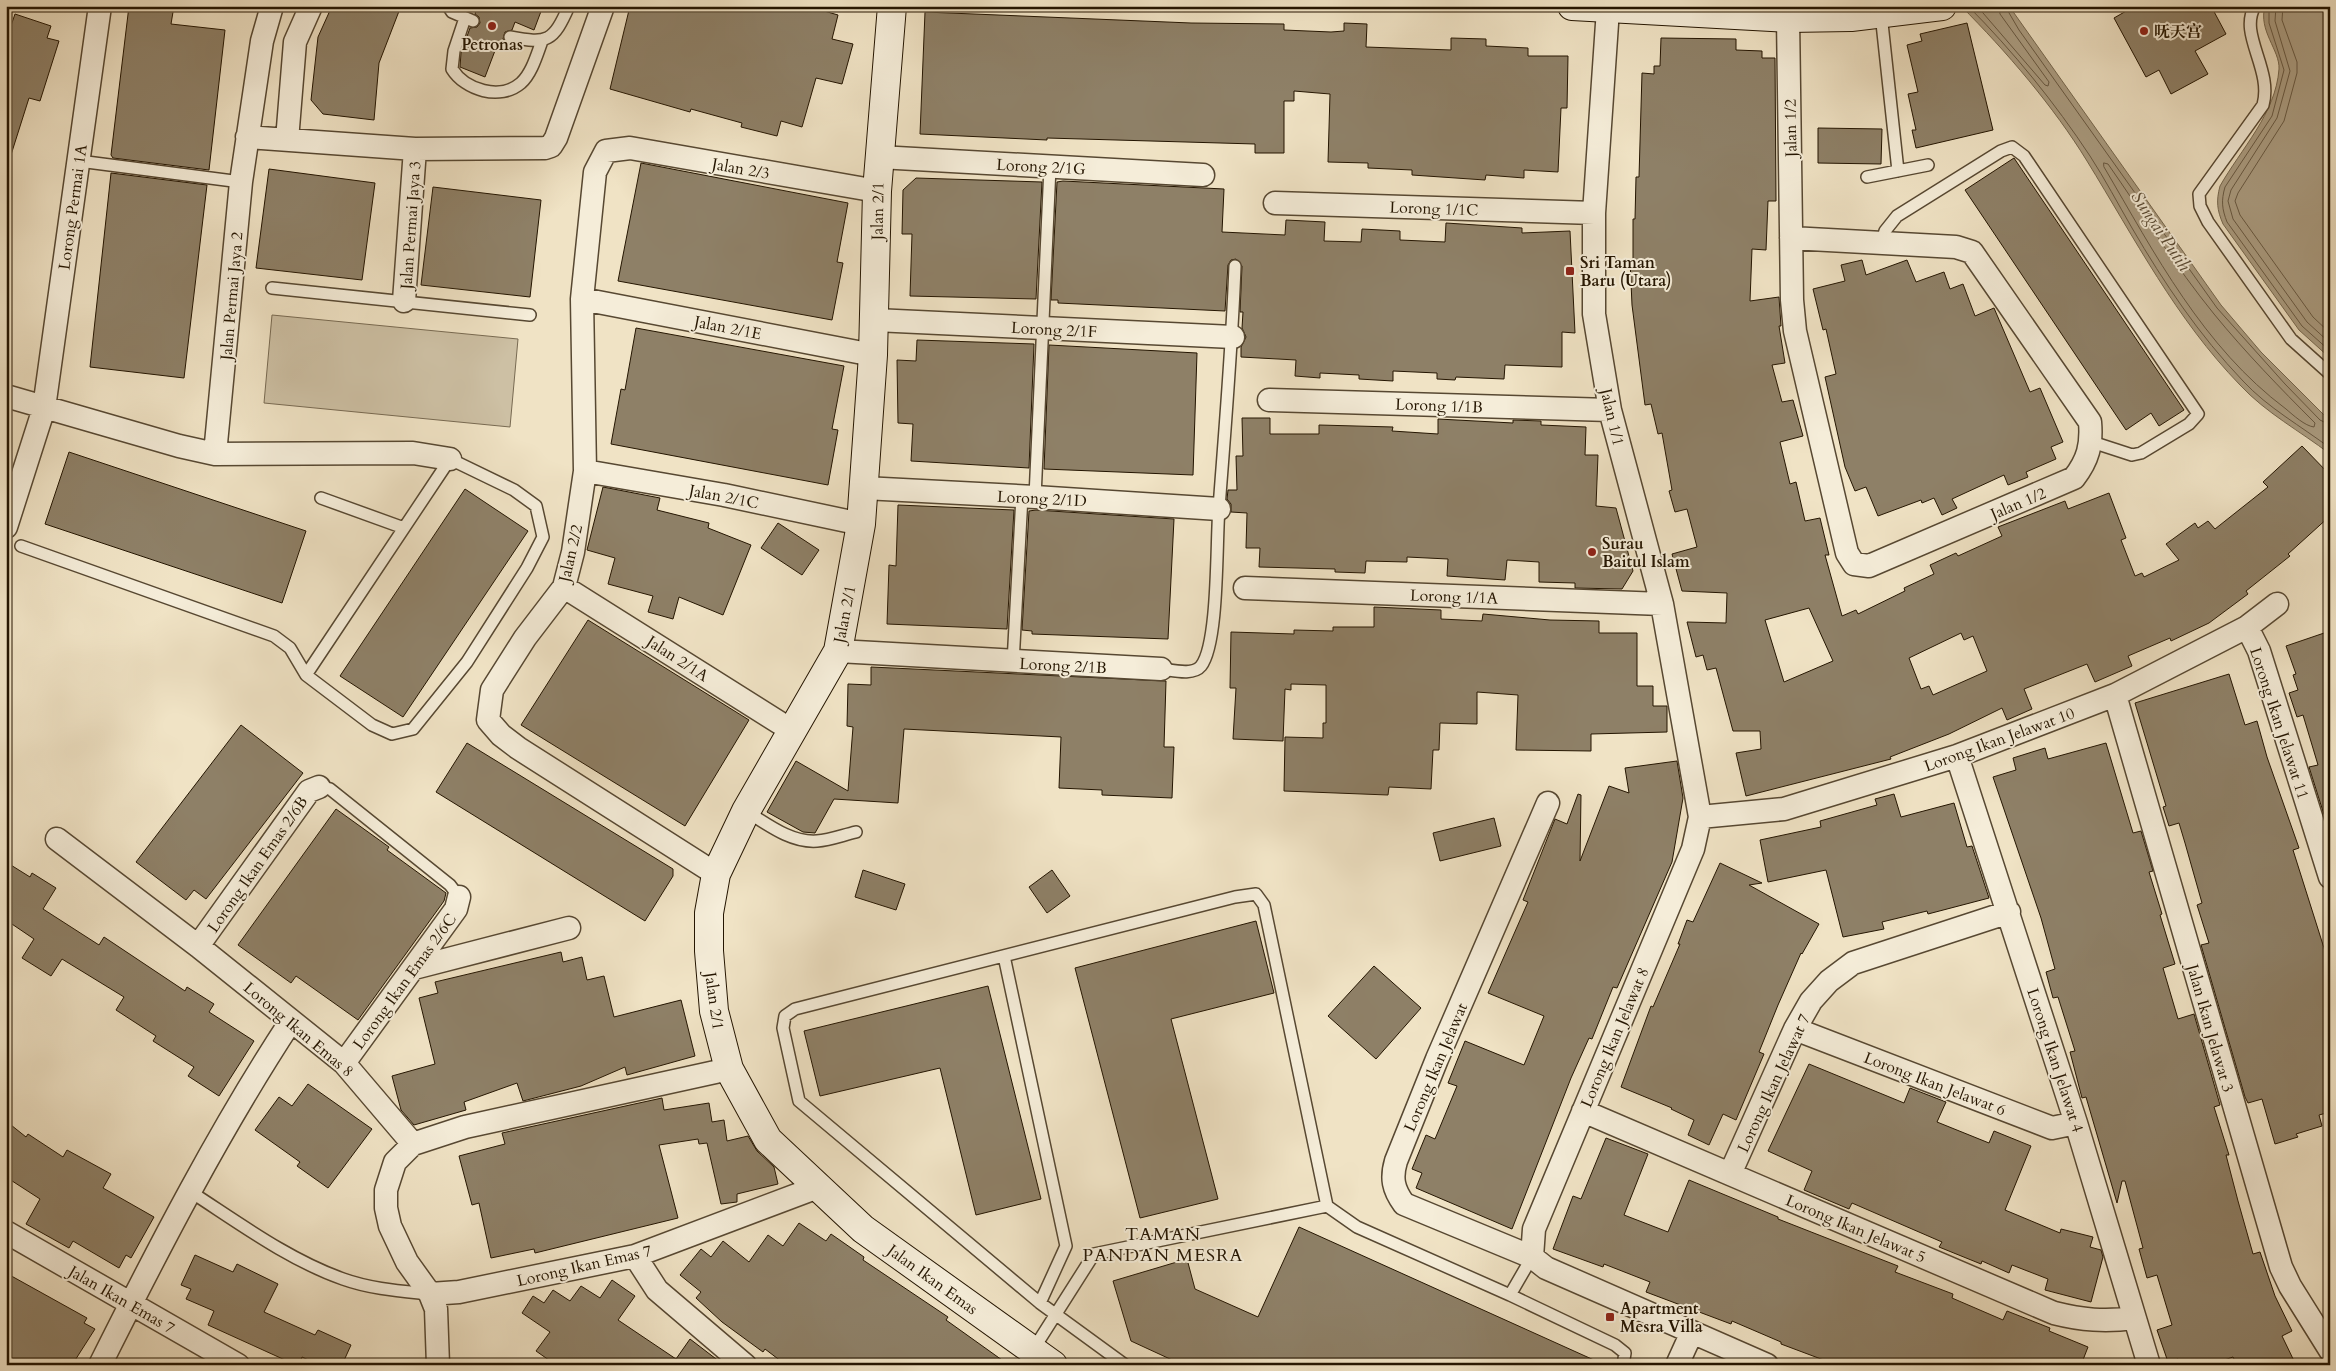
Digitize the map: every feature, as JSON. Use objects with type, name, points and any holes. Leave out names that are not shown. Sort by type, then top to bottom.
[{"type":"street","name":"Lorong Permai 1A","points":[[6,527],[44,408],[100,6]]},
{"type":"street","name":"Jalan Permai Jaya 2","points":[[215,454],[241,182],[262,41],[272,6]]},
{"type":"street","points":[[287,140],[295,42],[311,6]]},
{"type":"street","points":[[247,137],[415,149],[545,148],[551,146],[556,138],[603,6]]},
{"type":"street","name":"Jalan 2/1","points":[[818,1188],[768,1140],[729,1069],[714,1011],[709,951],[709,913],[716,874],[746,811],[838,651],[861,524],[874,355],[877,191],[892,6]]},
{"type":"street","points":[[1572,6],[1788,18],[1851,17],[1938,7]]},
{"type":"street","name":"Jalan 1/1","points":[[1608,9],[1594,213],[1594,314],[1610,410],[1662,604],[1700,817]]},
{"type":"street","name":"Jalan 1/2","points":[[1788,18],[1794,331],[1847,552],[1854,564],[1869,566],[2074,478],[2086,462],[2092,442]]},
{"type":"street","name":"Jalan 2/3","points":[[606,151],[630,148],[877,191]]},
{"type":"street","name":"Jalan Permai Jaya 3","points":[[404,301],[415,149]]},
{"type":"street","name":"Jalan 2/2","points":[[606,151],[595,172],[582,299],[585,471],[574,552],[564,587],[525,638],[492,690],[488,720],[501,736],[518,748],[716,874]]},
{"type":"street","name":"Lorong 2/1G","points":[[879,158],[1203,175]]},
{"type":"street","name":"Lorong 1/1C","points":[[1275,203],[1594,213]]},
{"type":"street","points":[[1791,238],[1956,246],[1972,252],[2090,422],[2092,442]]},
{"type":"street","name":"Jalan 2/1E","points":[[582,299],[874,355]]},
{"type":"street","name":"Lorong 2/1F","points":[[875,320],[1233,337]]},
{"type":"street","points":[[6,396],[179,446],[215,454],[413,453],[450,458]]},
{"type":"street","name":"Lorong 1/1B","points":[[1269,400],[1610,410]]},
{"type":"street","name":"Jalan 2/1C","points":[[585,471],[724,495],[861,524]]},
{"type":"street","name":"Lorong 2/1D","points":[[864,488],[1029,496],[1219,509]]},
{"type":"street","name":"Jalan 2/1A","points":[[564,587],[791,730]]},
{"type":"street","name":"Lorong 1/1A","points":[[1246,588],[1662,604]]},
{"type":"street","name":"Lorong Ikan Jelawat 10","points":[[1700,817],[1784,809],[1957,756],[2115,695],[2246,627],[2277,604]]},
{"type":"street","name":"Lorong Ikan Jelawat 11","points":[[2246,627],[2259,651],[2330,877]]},
{"type":"street","name":"Lorong 2/1B","points":[[838,651],[1013,663],[1161,669]]},
{"type":"street","name":"Jalan Ikan Jelawat 3","points":[[2115,695],[2281,1267],[2290,1286],[2330,1350]]},
{"type":"street","name":"Lorong Ikan Jelawat 4","points":[[1957,756],[2076,1123],[2149,1365]]},
{"type":"street","name":"Lorong Ikan Emas 2/6B","points":[[198,946],[309,791],[319,787]]},
{"type":"street","name":"Lorong Ikan Jelawat","points":[[1548,802],[1437,1059],[1392,1172],[1396,1194],[1404,1204],[1532,1257],[1546,1268],[1767,1365]]},
{"type":"street","name":"Lorong Ikan Jelawat 8","points":[[1532,1257],[1534,1229],[1693,849],[1700,817]]},
{"type":"street","name":"Lorong Ikan Emas 8","points":[[57,839],[198,946],[344,1064],[413,1144]]},
{"type":"street","name":"Lorong Ikan Emas 2/6C","points":[[344,1064],[456,909],[459,897]]},
{"type":"street","name":"Lorong Ikan Jelawat 7","points":[[1730,1174],[1795,1029],[1817,994],[1829,981],[1853,963],[2009,912]]},
{"type":"street","points":[[414,968],[569,928]]},
{"type":"street","points":[[100,1365],[191,1192],[257,1073],[291,1021]]},
{"type":"street","name":"Lorong Ikan Jelawat 6","points":[[1795,1029],[2052,1128],[2076,1123]]},
{"type":"street","points":[[438,1365],[436,1309],[430,1294],[407,1262],[390,1226],[386,1208],[386,1190],[395,1162],[413,1144],[465,1127],[729,1069]]},
{"type":"street","name":"Lorong Ikan Jelawat 5","points":[[1583,1110],[2054,1313],[2080,1320],[2105,1322],[2134,1318]]},
{"type":"street","name":"Lorong Ikan Emas 7","points":[[430,1294],[459,1292],[635,1256],[818,1188]]},
{"type":"street","name":"Jalan Ikan Emas","points":[[818,1188],[863,1229],[1043,1357]]},
{"type":"street","name":"Jalan Ikan Emas 7","points":[[6,1232],[238,1365]]},
{"type":"street","points":[[635,1256],[657,1290],[745,1365]]},
{"type":"street","points":[[1677,1365],[1692,1332]]},
{"type":"lane","points":[[448,6],[452,12],[469,20],[454,51],[452,69],[466,84],[487,91],[508,90],[521,82],[542,41],[556,32],[569,6]]},
{"type":"lane","points":[[2255,6],[2249,20],[2265,79],[2266,92],[2263,104],[2199,194],[2200,206],[2208,222],[2291,339],[2330,374]]},
{"type":"lane","points":[[1881,14],[1898,171]]},
{"type":"lane","points":[[510,36],[542,41]]},
{"type":"lane","points":[[1882,242],[1885,231],[1897,216],[2001,151],[2012,146],[2024,156],[2198,414],[2189,424],[2141,453],[2132,455],[2092,442]]},
{"type":"lane","points":[[79,160],[241,182]]},
{"type":"lane","points":[[1867,177],[1928,165]]},
{"type":"lane","points":[[1013,663],[1043,328],[1050,167]]},
{"type":"lane","name":"Lorong 2/1B","points":[[1161,669],[1187,672],[1201,666],[1208,650],[1211,634],[1233,337],[1235,266]]},
{"type":"lane","points":[[272,288],[530,315]]},
{"type":"lane","points":[[21,546],[274,636],[290,648],[306,675],[372,725],[392,734],[413,730],[467,662],[528,568],[543,537],[536,506],[514,490],[450,458],[306,675]]},
{"type":"lane","points":[[321,498],[404,528]]},
{"type":"lane","points":[[319,787],[330,789],[450,885],[459,897]]},
{"type":"lane","points":[[746,811],[776,830],[798,839],[817,841],[856,832]]},
{"type":"lane","points":[[1124,1365],[1055,1316],[799,1101],[783,1028],[785,1016],[795,1009],[1235,897],[1256,894],[1264,905],[1327,1206],[1357,1227],[1510,1294],[1615,1345],[1625,1353],[1623,1365]]},
{"type":"lane","points":[[1004,956],[1066,1246],[1040,1303]]},
{"type":"lane","points":[[191,1192],[287,1252],[342,1279],[375,1288],[430,1294]]},
{"type":"lane","points":[[1043,1357],[1055,1316],[1094,1254],[1327,1206]]},
{"type":"lane","points":[[1510,1294],[1532,1257]]},
{"type":"shaded area","points":[[272,315],[518,339],[510,427],[264,403]]},
{"type":"water","name":"Sungai Putih","points":[[1961,6],[2009,6],[2221,305],[2261,352],[2330,421],[2330,454],[2250,395],[2217,360],[2176,306],[2060,120],[2012,61]]},
{"type":"water","points":[[2265,6],[2330,6],[2330,358],[2299,330],[2223,224],[2218,210],[2220,186],[2265,116],[2276,85],[2279,69],[2276,55],[2264,24]]},
{"type":"building","points":[[129,6],[174,6],[171,24],[225,30],[209,170],[113,158],[111,155]]},
{"type":"building","points":[[332,6],[401,6],[379,63],[374,120],[323,114],[311,100],[318,37]]},
{"type":"building","name":"Petronas","points":[[477,6],[543,6],[534,30],[515,22],[512,30],[505,32],[503,39],[507,44],[504,51],[496,48],[485,77],[460,67],[461,53],[470,28],[477,27],[480,23],[479,17],[475,14]]},
{"type":"building","points":[[630,6],[807,6],[838,15],[832,39],[853,44],[842,84],[816,78],[802,127],[781,121],[777,136],[741,127],[742,123],[691,109],[690,112],[610,89]]},
{"type":"building","points":[[2135,6],[2211,6],[2226,34],[2195,51],[2208,74],[2171,94],[2159,70],[2146,77],[2114,18]]},
{"type":"building","points":[[925,12],[1191,23],[1284,24],[1284,30],[1331,32],[1344,31],[1344,23],[1367,24],[1366,47],[1451,50],[1451,38],[1486,39],[1486,46],[1528,48],[1528,56],[1568,56],[1567,108],[1561,108],[1558,172],[1524,170],[1524,178],[1486,175],[1485,180],[1412,175],[1412,170],[1368,168],[1368,163],[1328,162],[1330,94],[1294,91],[1294,101],[1284,101],[1284,153],[1255,153],[1255,144],[1047,138],[1047,140],[920,134]]},
{"type":"building","points":[[15,14],[51,26],[47,38],[59,41],[40,101],[29,98],[10,158],[6,158],[6,40]]},
{"type":"building","points":[[1967,23],[1993,130],[1916,148],[1912,130],[1916,130],[1908,94],[1918,92],[1907,45],[1922,41],[1920,34]]},
{"type":"building","points":[[1661,38],[1736,39],[1736,50],[1762,51],[1762,58],[1775,58],[1776,201],[1768,201],[1766,250],[1752,249],[1750,301],[1779,297],[1781,326],[1779,326],[1785,363],[1772,365],[1782,402],[1793,400],[1803,436],[1780,442],[1790,484],[1796,482],[1805,521],[1820,518],[1829,555],[1825,555],[1842,616],[1856,610],[1858,614],[1905,591],[1904,588],[1934,574],[1930,565],[1956,553],[1958,556],[2002,536],[1998,527],[2065,501],[2068,509],[2109,493],[2126,538],[2121,540],[2135,576],[2142,573],[2144,577],[2179,560],[2166,544],[2195,523],[2198,528],[2208,521],[2215,529],[2268,487],[2263,482],[2302,446],[2330,475],[2330,516],[2288,554],[2290,556],[2246,591],[2248,594],[2209,623],[2171,641],[2170,638],[2128,656],[2132,666],[2095,682],[2087,664],[2024,689],[2032,709],[2007,720],[2002,708],[1949,734],[1890,757],[1891,759],[1746,796],[1736,753],[1761,749],[1760,731],[1733,731],[1716,668],[1707,670],[1703,655],[1696,657],[1687,622],[1726,623],[1727,593],[1682,591],[1672,554],[1697,547],[1687,509],[1675,512],[1669,491],[1672,490],[1662,433],[1658,434],[1651,404],[1645,405],[1632,305],[1630,260],[1633,260],[1636,177],[1639,177],[1642,73],[1654,74],[1654,66],[1660,66]],"holes":[[[1809,608],[1833,661],[1784,682],[1765,620]],[[1961,633],[1964,640],[1973,636],[1987,671],[1933,695],[1929,686],[1921,689],[1909,658]]]},
{"type":"building","points":[[1818,128],[1882,129],[1881,164],[1818,163]]},
{"type":"building","points":[[2014,158],[2184,410],[2159,426],[2151,413],[2126,430],[1965,190]]},
{"type":"building","points":[[641,163],[848,203],[837,262],[843,263],[832,320],[618,281]]},
{"type":"building","points":[[269,169],[375,183],[362,280],[256,268]]},
{"type":"building","points":[[111,173],[207,185],[184,378],[90,367]]},
{"type":"building","points":[[916,178],[1042,182],[1036,299],[910,296],[912,234],[902,234],[903,190]]},
{"type":"building","points":[[1057,182],[1224,189],[1222,232],[1285,235],[1286,220],[1325,222],[1324,241],[1361,242],[1362,229],[1400,231],[1400,240],[1445,242],[1446,223],[1522,228],[1522,233],[1570,231],[1575,333],[1562,332],[1562,367],[1505,365],[1504,379],[1456,377],[1455,380],[1437,379],[1437,373],[1393,371],[1393,381],[1359,379],[1359,375],[1320,373],[1320,378],[1295,376],[1296,360],[1241,357],[1241,347],[1246,337],[1242,328],[1243,312],[1240,312],[1242,266],[1236,259],[1231,260],[1228,265],[1225,311],[1058,303],[1058,300],[1051,300]]},
{"type":"building","points":[[433,187],[541,200],[530,297],[421,285]]},
{"type":"building","points":[[1862,260],[1866,275],[1907,260],[1916,282],[1944,272],[1950,289],[1963,284],[1975,316],[1994,308],[2030,392],[2040,388],[2063,442],[2051,447],[2056,459],[2026,472],[2028,477],[2008,485],[2004,475],[1952,499],[1957,508],[1942,515],[1934,498],[1922,503],[1921,500],[1878,516],[1866,487],[1855,491],[1845,467],[1825,377],[1836,374],[1826,329],[1823,330],[1813,289],[1845,281],[1841,265]]},
{"type":"building","points":[[636,328],[844,366],[832,429],[838,430],[828,485],[611,444],[621,389],[625,390]]},
{"type":"building","points":[[917,340],[1034,344],[1029,468],[911,461],[913,424],[898,423],[897,360],[916,361]]},
{"type":"building","points":[[1049,345],[1197,353],[1193,475],[1044,469]]},
{"type":"building","points":[[1242,418],[1270,418],[1270,434],[1319,434],[1319,425],[1393,427],[1392,431],[1438,434],[1438,419],[1513,423],[1513,420],[1541,421],[1541,425],[1586,427],[1585,455],[1598,455],[1596,506],[1616,508],[1633,571],[1622,589],[1575,588],[1575,583],[1539,582],[1539,562],[1507,560],[1505,580],[1447,576],[1448,559],[1407,557],[1407,562],[1366,561],[1365,573],[1335,572],[1335,569],[1259,567],[1260,548],[1246,548],[1247,513],[1231,512],[1231,504],[1227,499],[1228,490],[1237,490],[1236,456],[1243,456]]},
{"type":"building","points":[[69,452],[306,531],[282,603],[45,524]]},
{"type":"building","points":[[603,487],[660,498],[657,510],[709,523],[708,528],[751,545],[723,615],[679,597],[673,619],[648,612],[653,596],[608,584],[615,558],[587,550]]},
{"type":"building","points":[[465,489],[528,531],[403,717],[340,676]]},
{"type":"building","points":[[898,505],[1014,510],[1007,629],[887,624],[889,565],[896,566]]},
{"type":"building","points":[[1029,511],[1174,519],[1168,639],[1032,634],[1032,631],[1022,630]]},
{"type":"building","points":[[778,523],[819,550],[802,575],[761,548]]},
{"type":"building","points":[[1374,607],[1441,610],[1441,619],[1482,621],[1483,614],[1550,620],[1599,621],[1599,633],[1637,633],[1637,686],[1653,686],[1653,706],[1667,706],[1667,732],[1591,734],[1591,751],[1516,750],[1518,695],[1477,692],[1477,724],[1440,723],[1439,750],[1433,750],[1431,789],[1389,787],[1388,795],[1284,791],[1285,737],[1323,738],[1323,723],[1326,723],[1326,685],[1291,684],[1291,690],[1285,689],[1283,741],[1233,739],[1236,688],[1230,688],[1231,632],[1294,634],[1294,630],[1333,631],[1333,627],[1374,627]]},
{"type":"building","points":[[588,620],[749,720],[685,826],[521,725]]},
{"type":"building","points":[[2330,631],[2330,820],[2326,821],[2309,767],[2318,765],[2303,715],[2297,717],[2289,693],[2298,690],[2293,675],[2296,674],[2286,646]]},
{"type":"building","points":[[871,667],[1166,681],[1164,747],[1174,747],[1172,798],[1102,795],[1102,790],[1059,788],[1061,737],[904,729],[898,803],[834,799],[815,833],[803,832],[767,812],[796,761],[848,791],[853,727],[847,726],[848,684],[871,685]]},
{"type":"building","points":[[2229,674],[2245,725],[2257,721],[2267,757],[2299,848],[2293,850],[2330,967],[2330,1112],[2319,1115],[2322,1126],[2296,1134],[2298,1137],[2275,1144],[2262,1099],[2248,1103],[2245,1097],[2201,945],[2209,943],[2197,905],[2202,903],[2179,823],[2169,826],[2163,807],[2166,806],[2135,703]]},
{"type":"building","points":[[241,725],[303,773],[206,899],[194,890],[186,900],[136,862]]},
{"type":"building","points":[[467,743],[673,869],[673,876],[645,921],[436,792]]},
{"type":"building","points":[[2106,743],[2133,833],[2141,831],[2153,871],[2149,872],[2175,964],[2163,968],[2178,1019],[2194,1014],[2220,1105],[2214,1107],[2229,1155],[2226,1155],[2253,1254],[2260,1252],[2275,1296],[2292,1331],[2282,1336],[2296,1365],[2237,1365],[2233,1357],[2210,1365],[2180,1365],[2178,1359],[2168,1362],[2157,1330],[2172,1325],[2157,1275],[2147,1278],[2139,1249],[2143,1248],[2125,1181],[2122,1181],[2117,1203],[2086,1097],[2082,1098],[2070,1052],[2075,1051],[2058,997],[2053,998],[2046,972],[2055,969],[2041,918],[1993,777],[2016,770],[2013,758],[2045,748],[2048,759]]},
{"type":"building","points":[[1677,761],[1683,798],[1672,862],[1617,988],[1613,987],[1592,1039],[1589,1038],[1571,1078],[1512,1229],[1416,1188],[1422,1173],[1412,1169],[1426,1135],[1435,1139],[1457,1086],[1448,1083],[1465,1041],[1524,1065],[1544,1016],[1488,993],[1528,902],[1523,900],[1555,819],[1567,824],[1578,794],[1581,795],[1580,861],[1609,786],[1629,793],[1625,768]]},
{"type":"building","points":[[1894,794],[1901,817],[1954,803],[1967,847],[1972,846],[1989,898],[1928,914],[1927,911],[1882,922],[1884,929],[1843,937],[1826,870],[1768,882],[1760,840],[1821,827],[1820,821],[1877,805],[1875,799]]},
{"type":"building","points":[[336,809],[389,847],[387,850],[446,893],[444,901],[358,1020],[296,976],[291,983],[238,945]]},
{"type":"building","points":[[1494,818],[1501,846],[1440,861],[1433,833]]},
{"type":"building","points":[[6,862],[30,877],[32,873],[56,888],[43,909],[99,945],[104,937],[185,991],[187,987],[214,1004],[209,1012],[254,1041],[219,1096],[188,1076],[194,1067],[153,1041],[156,1036],[116,1010],[124,997],[62,959],[51,976],[22,958],[34,939],[6,920]]},
{"type":"building","points":[[1720,863],[1762,883],[1749,885],[1819,924],[1801,953],[1778,1005],[1759,1052],[1764,1054],[1736,1120],[1723,1114],[1709,1145],[1688,1135],[1694,1120],[1672,1108],[1621,1087],[1651,1006],[1653,1007],[1680,944],[1678,944],[1687,920],[1693,922]]},
{"type":"building","points":[[863,870],[905,884],[896,910],[855,897]]},
{"type":"building","points":[[1052,870],[1070,896],[1047,913],[1029,887]]},
{"type":"building","points":[[1256,921],[1274,993],[1171,1019],[1218,1199],[1140,1218],[1075,968]]},
{"type":"building","points":[[561,952],[563,962],[582,957],[587,980],[604,976],[614,1017],[681,1000],[695,1056],[627,1075],[625,1067],[581,1086],[523,1101],[517,1083],[464,1102],[466,1110],[414,1125],[401,1110],[392,1076],[435,1064],[419,998],[438,993],[435,982]]},
{"type":"building","points":[[1374,966],[1421,1008],[1376,1059],[1328,1016]]},
{"type":"building","points":[[988,986],[1041,1199],[976,1215],[940,1068],[820,1096],[804,1031]]},
{"type":"building","points":[[1809,1064],[1904,1103],[1910,1088],[1946,1102],[1937,1122],[1989,1143],[1994,1131],[2031,1146],[2005,1210],[2060,1233],[2061,1229],[2093,1237],[2090,1247],[2101,1250],[2103,1257],[2091,1302],[2045,1290],[2048,1279],[2012,1265],[2009,1273],[1982,1261],[1981,1264],[1939,1247],[1942,1242],[1852,1203],[1849,1209],[1804,1190],[1812,1171],[1768,1151]]},
{"type":"building","points":[[308,1084],[372,1129],[328,1188],[297,1166],[300,1162],[255,1130],[279,1097],[292,1106]]},
{"type":"building","points":[[662,1098],[664,1110],[709,1103],[712,1122],[724,1120],[727,1141],[748,1136],[757,1151],[774,1167],[778,1184],[737,1194],[737,1202],[721,1204],[707,1143],[699,1144],[698,1139],[659,1145],[678,1218],[535,1253],[534,1249],[491,1258],[479,1203],[472,1205],[459,1156],[505,1144],[502,1133]]},
{"type":"building","points":[[6,1121],[26,1137],[28,1134],[63,1157],[67,1150],[111,1174],[103,1188],[154,1217],[131,1258],[126,1255],[119,1268],[73,1241],[69,1248],[26,1224],[40,1199],[6,1177]]},
{"type":"building","points":[[1606,1138],[1648,1154],[1624,1215],[1668,1232],[1689,1180],[1778,1217],[1778,1219],[1898,1266],[1895,1272],[1953,1294],[1952,1298],[2003,1320],[2007,1311],[2050,1328],[2049,1331],[2088,1347],[2081,1365],[1837,1365],[1781,1344],[1781,1342],[1732,1321],[1731,1324],[1646,1292],[1650,1282],[1604,1264],[1603,1267],[1553,1249],[1573,1196],[1581,1199]]},
{"type":"building","points":[[799,1223],[826,1241],[831,1234],[864,1257],[863,1260],[948,1317],[946,1320],[1009,1365],[786,1365],[765,1349],[763,1352],[722,1322],[696,1298],[701,1292],[680,1275],[701,1249],[711,1257],[723,1241],[749,1262],[768,1235],[783,1246]]},
{"type":"building","points":[[1299,1227],[1605,1365],[1183,1365],[1131,1341],[1113,1281],[1187,1259],[1195,1289],[1258,1317]]},
{"type":"building","points":[[195,1255],[233,1272],[237,1264],[278,1284],[264,1312],[315,1335],[318,1330],[351,1345],[342,1365],[319,1365],[302,1357],[299,1365],[296,1365],[208,1325],[214,1311],[186,1299],[191,1289],[181,1285]]},
{"type":"building","points":[[6,1273],[87,1318],[84,1323],[95,1329],[72,1365],[14,1365],[6,1360]]},
{"type":"building","points":[[612,1280],[635,1296],[618,1320],[676,1359],[690,1339],[724,1365],[556,1365],[536,1351],[550,1332],[522,1313],[533,1296],[544,1303],[553,1290],[570,1301],[581,1286],[600,1298]]},
{"type":"place","name":"Petronas","points":[[492,26]]},
{"type":"place","name":"呒天宫","points":[[2144,31]]},
{"type":"place","name":"Sri Taman Baru (Utara)","points":[[1570,271]]},
{"type":"place","name":"Surau Baitul Islam","points":[[1592,552]]},
{"type":"place","name":"Apartment Mesra Villa","points":[[1610,1317]]},
{"type":"district","name":"TAMAN PANDAN MESRA","points":[[1163,1244]]}]
